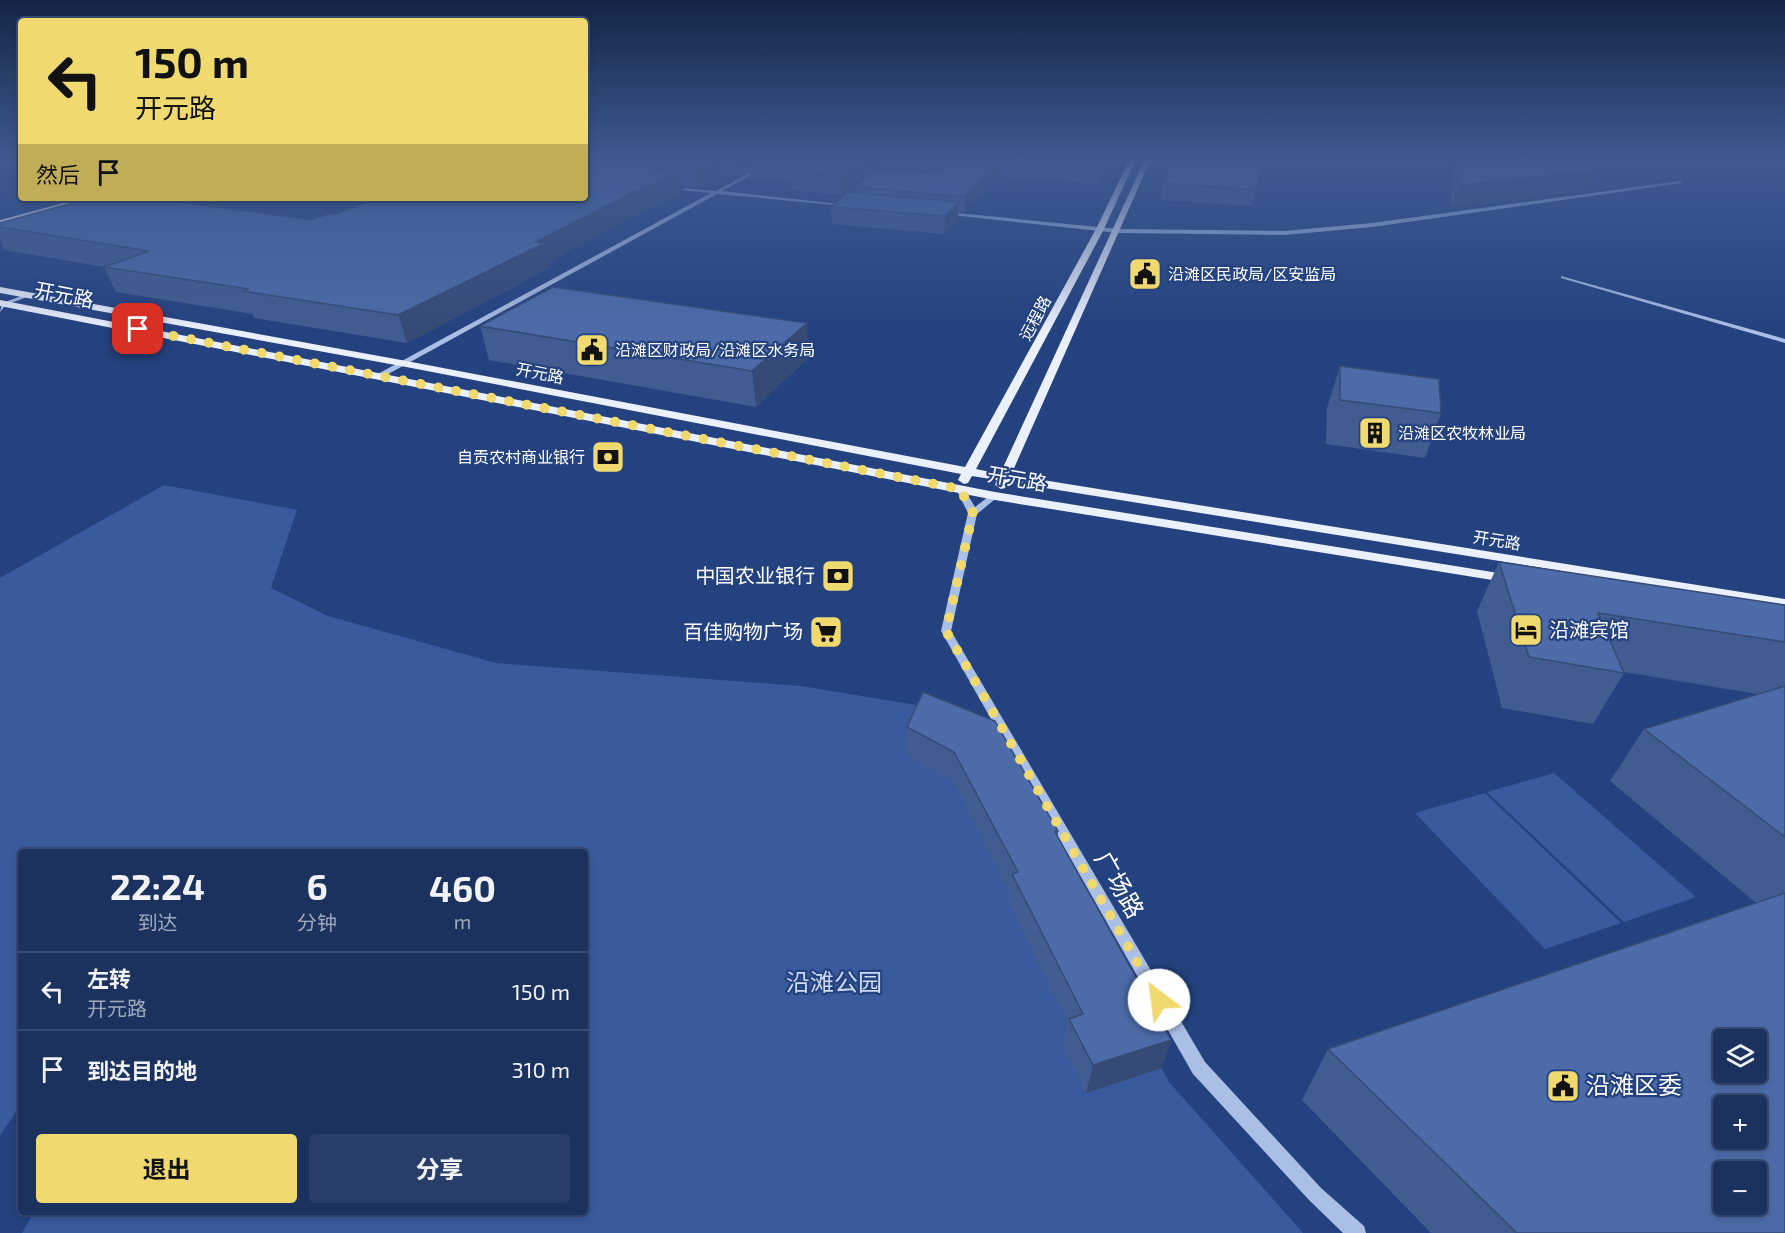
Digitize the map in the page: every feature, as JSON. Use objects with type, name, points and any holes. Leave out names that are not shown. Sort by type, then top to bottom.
[{"type":"main road","points":[[0,222],[20,217]]},
{"type":"main road","points":[[0,230],[50,217]]},
{"type":"main road","name":"远程路","points":[[960,489],[1106,217]]},
{"type":"main road","name":"远程路","points":[[995,496],[1124,217]]},
{"type":"main road","name":"开元路","points":[[0,290],[401,363],[969,472],[1785,603]]},
{"type":"main road","name":"开元路","points":[[1,306],[378,376],[995,496],[1526,582]]},
{"type":"street","points":[[378,376],[672,217]]},
{"type":"street","points":[[973,217],[1118,231],[1234,234],[1320,231],[1426,217]]},
{"type":"street","points":[[1563,277],[1785,341]]},
{"type":"street","points":[[1,306],[29,295]]},
{"type":"street","points":[[960,489],[973,513],[995,496]]},
{"type":"street","name":"广场路","points":[[973,513],[946,631],[1199,1068],[1315,1194],[1357,1233]]},
{"type":"green space","name":"沿滩公园","points":[[164,485],[297,510],[271,588],[328,616],[496,663],[801,686],[971,714],[993,750],[1169,1082],[1303,1233],[22,1233],[32,1215],[588,1215],[588,849],[18,849],[18,1109],[0,1136],[0,578]]},
{"type":"green space","points":[[1554,773],[1696,897],[1624,922],[1487,792]]},
{"type":"green space","points":[[1485,793],[1621,923],[1545,949],[1415,813]]},
{"type":"building","points":[[24,217],[285,217],[311,220],[321,217],[585,217],[536,242],[545,243],[398,315],[104,267],[149,251],[0,227],[0,223]]},
{"type":"building","points":[[553,287],[807,323],[752,371],[480,326]]},
{"type":"building","points":[[1340,366],[1439,379],[1441,413],[1340,400]]},
{"type":"building","points":[[1499,562],[1785,605],[1785,642],[1598,613],[1624,673],[1529,657]]},
{"type":"building","points":[[1785,686],[1785,837],[1644,729]]},
{"type":"building","points":[[923,692],[995,721],[1058,831],[1055,832],[1171,1040],[1093,1065],[1069,1019],[1083,1014],[1012,874],[1018,872],[954,752],[907,727]]},
{"type":"building","name":"沿滩区委","points":[[1785,893],[1785,1233],[1517,1233],[1328,1049]]},
{"type":"place","name":"沿滩区民政局/区安监局","points":[[1145,274]]},
{"type":"place","name":"沿滩区财政局/沿滩区水务局","points":[[592,350]]},
{"type":"place","name":"沿滩区农牧林业局","points":[[1375,433]]},
{"type":"place","name":"自贡农村商业银行","points":[[608,457]]},
{"type":"place","name":"中国农业银行","points":[[838,576]]},
{"type":"place","name":"沿滩宾馆","points":[[1526,630]]},
{"type":"place","name":"百佳购物广场","points":[[826,632]]},
{"type":"place","name":"沿滩区委","points":[[1563,1086]]},
{"type":"route","points":[[138,329],[960,489],[973,513],[946,631],[1159,1000]]}]
